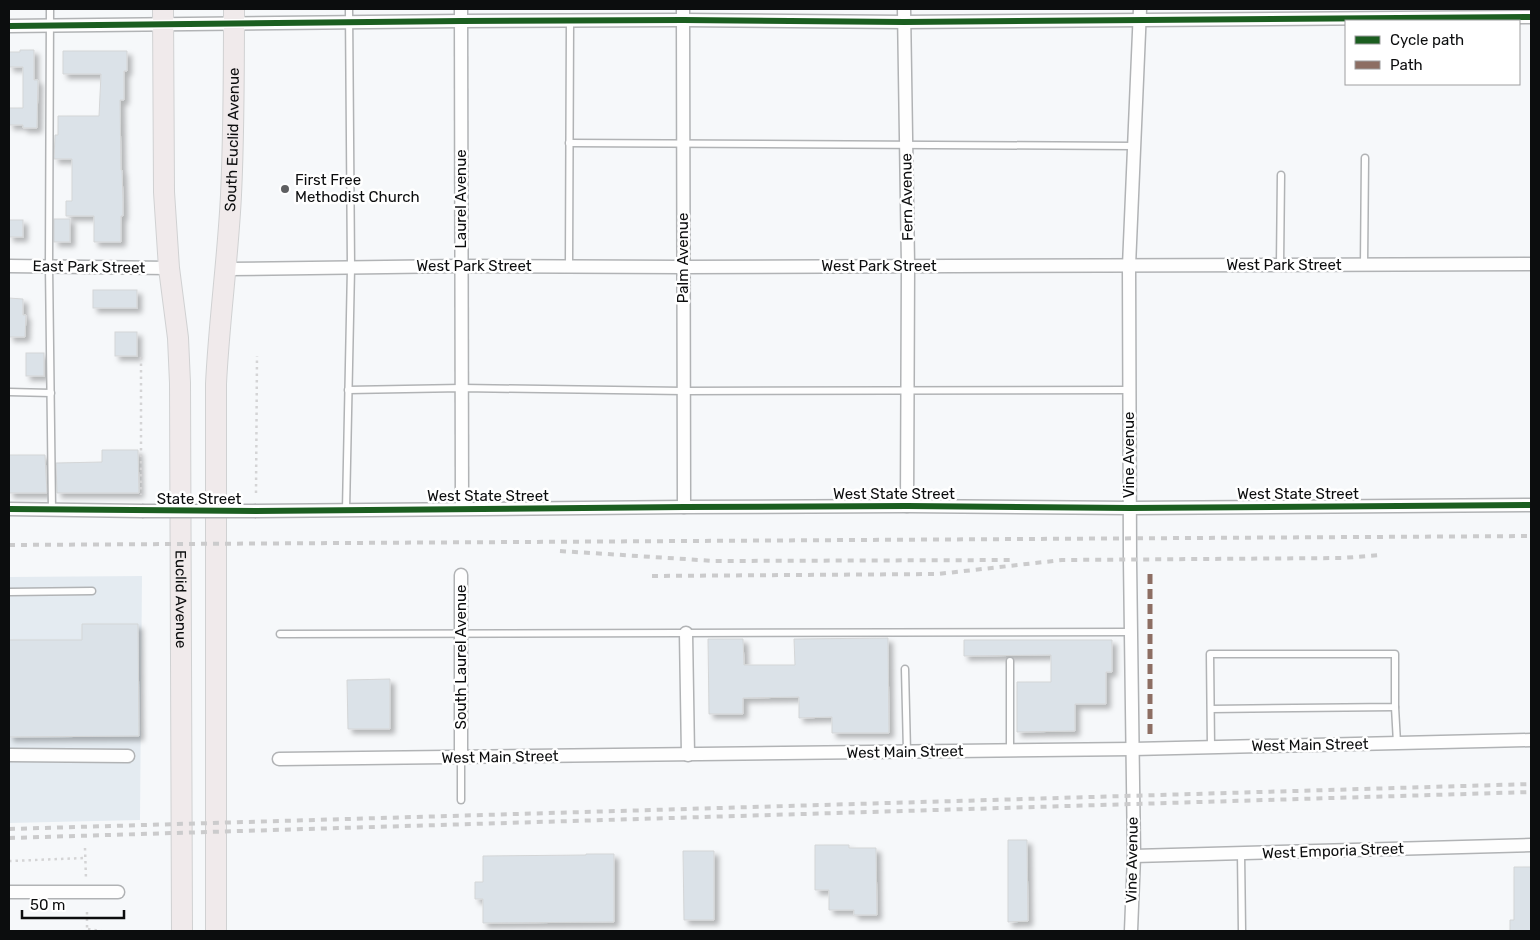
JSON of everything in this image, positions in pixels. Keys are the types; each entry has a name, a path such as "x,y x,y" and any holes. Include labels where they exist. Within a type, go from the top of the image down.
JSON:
{"main road":[{"name":"South Euclid Avenue","path":"227,268 231,194 234,16"},
{"path":"163,17 164,192 169,268"},
{"name":"Euclid Avenue","path":"169,268 178,338 180,383 182,931"},
{"path":"216,931 216,384 218,337 227,268"}],"street":[{"name":"Fern Avenue","path":"904,9 908,265 907,506"},
{"path":"9,26 50,26 163,17 196,25 234,16 349,23 461,15 570,21 683,15 904,22 1140,14 1531,17"},
{"name":"Vine Avenue","path":"1131,931 1134,856 1129,266 1140,14"},
{"name":"Laurel Avenue","path":"461,15 462,508"},
{"name":"Palm Avenue","path":"683,15 684,507"},
{"name":"West Park Street","path":"227,268 1531,264"},
{"name":"East Park Street","path":"9,266 169,268"},
{"name":"West State Street","path":"256,511 462,508 907,506 1130,508 1531,505"},
{"name":"State Street","path":"9,509 256,511"},
{"name":"South Laurel Avenue","path":"461,575 461,757"},
{"path":"686,633 688,754"},
{"name":"West Main Street","path":"279,759 1211,748 1531,740"},
{"path":"9,755 128,756"},
{"name":"West Emporia Street","path":"1134,856 1531,845"},
{"path":"9,892 118,892"}],"lane":[{"path":"50,9 52,510"},
{"path":"346,510 351,268 349,9"},
{"path":"569,266 570,21"},
{"path":"569,143 1134,146"},
{"path":"1364,265 1365,158"},
{"path":"1280,265 1281,175"},
{"path":"348,390 462,388 907,392 1129,390"},
{"path":"9,392 51,393"},
{"path":"9,592 92,591"},
{"path":"280,634 1131,632"},
{"path":"1211,748 1210,654 1394,654 1397,743"},
{"path":"1010,661 1010,751"},
{"path":"905,669 907,752"},
{"path":"1211,709 1395,707"},
{"name":"South Laurel Avenue","path":"461,757 462,800"},
{"path":"1241,853 1242,931"}],"path":[{"path":"256,493 257,356"},
{"path":"141,357 141,495"},
{"path":"85,848 86,892"},
{"path":"9,860 85,858"},
{"path":"87,912 87,930 101,931"}],"shaded area":[{"path":"142,576 140,820 9,823 9,577"}],"building":[{"path":"20,50 34,50 34,80 38,80 37,128 9,125 9,108 23,108 23,67 9,67 9,52 20,52"},
{"path":"63,51 127,51 127,71 124,71 124,100 120,100 123,201 121,242 94,242 94,216 66,216 66,201 72,201 72,159 54,159 55,135 58,135 58,116 99,116 101,74 63,74"},
{"path":"54,219 70,219 70,242 54,242"},
{"path":"9,220 23,220 23,237 9,237"},
{"path":"93,290 137,290 137,308 93,308"},
{"path":"9,298 23,299 23,315 26,315 25,337 9,337"},
{"path":"115,332 137,332 137,356 115,356"},
{"path":"26,353 44,353 44,376 26,376"},
{"path":"102,450 138,450 139,493 57,493 56,463 102,462"},
{"path":"9,455 45,455 47,493 9,493"},
{"path":"82,624 138,624 139,736 9,737 9,640 82,640"},
{"path":"888,638 889,733 832,733 832,717 799,718 799,697 743,698 743,714 709,714 708,639 743,639 744,665 795,665 794,639"},
{"path":"964,640 1112,640 1112,672 1106,672 1106,704 1075,704 1075,731 1017,732 1017,682 1051,682 1051,655 964,656"},
{"path":"390,679 390,729 348,729 347,680"},
{"path":"1008,840 1027,840 1028,921 1008,922"},
{"path":"815,845 849,845 849,848 876,848 877,915 854,915 854,910 829,910 829,890 815,890"},
{"path":"683,851 714,851 714,920 684,920"},
{"path":"614,854 614,922 483,923 483,899 475,899 475,882 483,882 483,856"},
{"path":"1514,867 1531,867 1531,931 1510,931 1510,920 1514,920"}],"railway":[{"path":"9,545 1531,536"},
{"path":"560,551 715,561 1012,560"},
{"path":"652,576 938,574 1062,560 1342,558 1381,555"},
{"path":"9,829 1531,784"},
{"path":"9,838 1531,792"}],"marked path":[{"path":"1150,569 1150,734"}],"cycle path":[{"path":"9,26 461,21 683,20 904,22 1531,17"},
{"path":"9,509 256,511 684,507 1130,508 1531,505"}],"place":[{"name":"First Free Methodist Church","path":"285,189"}]}
